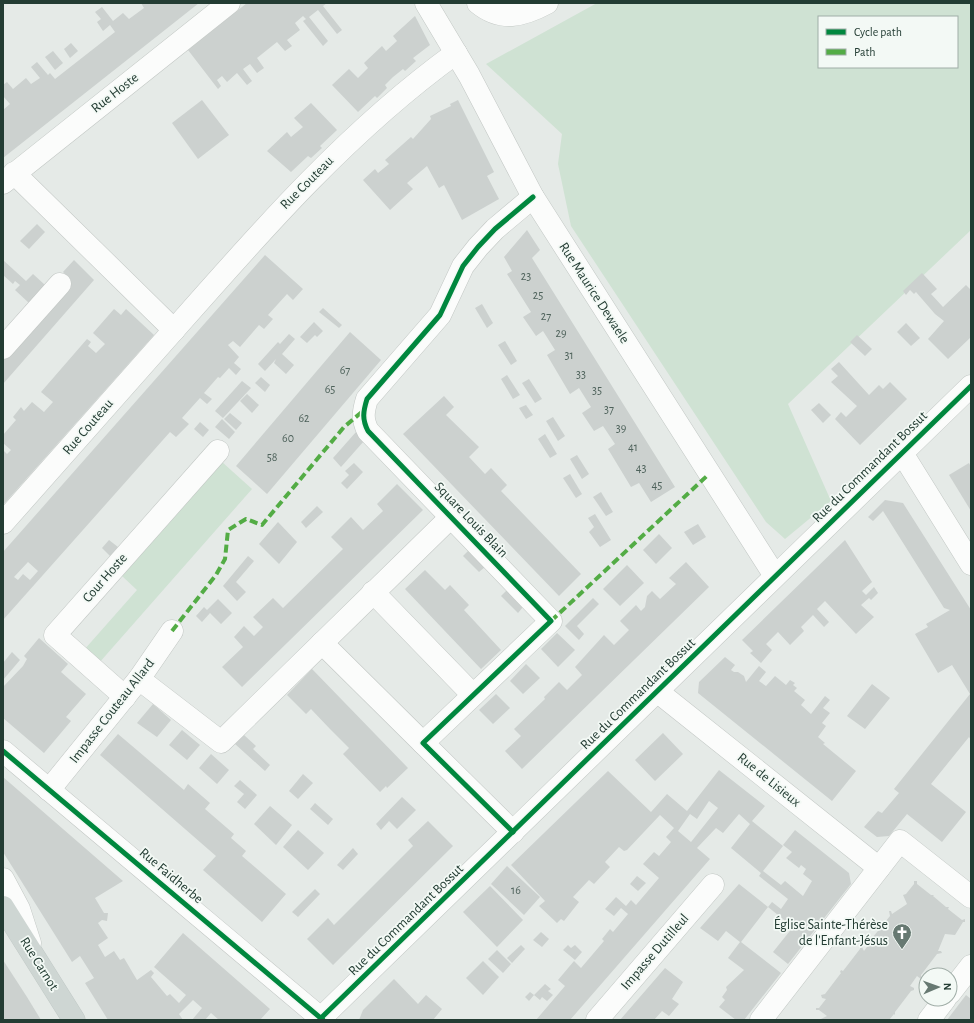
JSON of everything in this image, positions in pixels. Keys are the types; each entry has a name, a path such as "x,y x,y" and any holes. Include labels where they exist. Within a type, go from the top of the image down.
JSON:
{"main road":[{"name":"Rue Carnot","path":"3,907 74,1020"}],"street":[{"name":"Rue Hoste","path":"9,178 229,3"},
{"name":"Rue Maurice Dewaele","path":"426,3 456,53 533,197 775,576"},
{"path":"478,3 505,17 530,12 547,3"},
{"name":"Rue Couteau","path":"3,523 293,196 374,118 425,75 456,53"},
{"path":"9,178 174,330"},
{"name":"Square Louis Blain","path":"423,743 551,621 368,430 363,421 363,411 367,400 440,315 463,266 478,247 495,229 533,197"},
{"path":"3,348 60,284"},
{"name":"Rue du Commandant Bossut","path":"322,1019 971,386"},
{"name":"Cour Hoste","path":"125,697 55,635 218,451"},
{"path":"902,453 971,564"},
{"name":"Square Louis Blain","path":"139,679 221,742 451,517"},
{"path":"373,592 473,695"},
{"name":"Impasse Couteau Allard","path":"49,790 139,679 172,631"},
{"path":"322,643 513,832"},
{"name":"Rue de Lisieux","path":"658,692 880,868"},
{"name":"Rue Faidherbe","path":"3,751 322,1019"},
{"path":"761,1020 900,841 971,897"},
{"path":"3,879 19,909 35,957"},
{"name":"Impasse Dutilleul","path":"597,1020 713,885"},
{"path":"958,983 971,966"},
{"path":"929,1020 939,1007"}],"green space":[{"path":"597,3 971,3 971,230 788,404 831,501 785,539 766,522 571,226 558,164 562,134 486,64"},
{"path":"222,462 252,489 99,663 84,650 137,590 122,576"}],"building":[{"path":"141,3 199,3 3,158 3,110 10,104 3,96 3,85 7,82 13,89 26,78 31,84 40,78 31,67 37,62 48,75 50,73 55,79 115,32 110,25 103,31 97,22 101,19 95,12 102,7 113,21 123,13 129,19 144,8"},
{"path":"247,3 327,3 323,6 342,30 337,34 318,10 309,17 328,41 323,46 303,21 306,19 303,16 295,23 300,30 287,40 292,46 285,51 277,42 257,58 264,68 257,73 250,64 243,69 252,81 247,85 237,73 227,82 222,76 217,80 221,86 218,89 188,50"},
{"path":"415,16 430,45 413,58 416,61 405,71 403,69 385,85 387,88 377,98 375,96 358,112 332,85 349,69 358,78 368,68 364,63 382,46 386,51 397,41 393,36"},
{"path":"71,43 78,51 70,58 64,49"},
{"path":"53,51 63,63 55,70 45,57"},
{"path":"202,100 229,135 198,159 172,123"},
{"path":"458,100 494,172 487,176 499,199 462,220 444,185 439,188 427,166 407,183 413,189 390,210 363,180 375,169 378,173 389,164 385,160 411,137 413,139 431,119 430,116 451,106 450,104"},
{"path":"311,103 337,130 320,146 322,148 311,158 308,156 291,172 267,151 287,132 291,137 303,127 294,118"},
{"path":"37,224 45,232 29,249 20,241"},
{"path":"527,230 540,250 532,258 675,487 651,502 639,483 631,487 608,449 615,444 603,426 594,431 582,413 591,407 579,388 570,394 547,355 555,350 543,331 536,336 523,317 531,312 507,274 512,271 504,257"},
{"path":"265,255 303,289 293,300 287,294 268,315 273,319 264,329 259,325 240,347 233,341 228,345 239,357 234,363 241,369 236,375 229,368 220,378 218,377 204,393 212,399 207,404 200,398 182,418 189,424 176,437 170,432 3,620 3,552","holes":["28,562 38,571 30,580 23,574 18,580 14,577"]},
{"path":"3,260 26,281 33,274 45,285 29,303 15,290 20,285 15,281 13,284 3,275"},
{"path":"74,260 94,280 3,384 3,358 71,280 63,272"},
{"path":"922,273 937,289 931,294 943,307 966,285 971,290 971,337 948,359 928,339 944,321 935,314 916,292 914,294 910,290 906,295 903,291"},
{"path":"482,304 493,323 487,328 475,308"},
{"path":"323,308 342,325 339,328 319,312"},
{"path":"114,309 121,315 126,309 154,335 3,505 3,450 7,454 11,450 3,443 3,435 16,420 13,417 21,407 24,411 32,402 44,412 53,402 41,392 87,339 91,342 88,346 96,353 105,344 93,333"},
{"path":"314,322 323,331 317,337 315,335 307,343 300,337"},
{"path":"906,323 920,338 911,346 897,332"},
{"path":"350,332 381,360 267,494 236,466"},
{"path":"289,334 295,339 282,354 294,365 286,374 274,363 276,359 265,371 258,364 278,342 280,344"},
{"path":"857,335 872,349 865,356 850,342"},
{"path":"505,341 517,361 511,365 498,345"},
{"path":"839,362 869,395 879,385 883,389 890,382 907,399 860,445 835,419 841,412 846,417 857,406 831,382 838,376 831,369"},
{"path":"507,375 520,395 513,399 501,379"},
{"path":"261,377 270,385 265,392 255,383"},
{"path":"529,379 542,399 535,403 522,383"},
{"path":"242,381 251,388 223,418 215,411"},
{"path":"247,394 259,405 252,413 240,401"},
{"path":"444,396 454,407 446,415 479,447 469,457 485,474 491,468 507,485 501,491 581,574 559,596 403,434"},
{"path":"819,403 831,415 823,423 811,410"},
{"path":"526,405 533,415 526,419 519,408"},
{"path":"230,413 242,423 236,430 224,419"},
{"path":"553,417 565,436 558,441 546,421"},
{"path":"222,419 235,432 229,439 215,427"},
{"path":"200,422 209,430 203,437 194,429"},
{"path":"356,432 364,441 341,467 333,458"},
{"path":"545,434 557,454 550,458 538,439"},
{"path":"577,455 589,474 582,479 570,459"},
{"path":"354,463 363,472 347,489 341,483 349,475 345,471"},
{"path":"969,463 971,467 971,511 949,475"},
{"path":"570,474 582,494 576,498 563,478"},
{"path":"397,484 423,510 242,687 222,667 243,647 234,637 244,626 254,636 263,627 253,617 273,598 283,608 343,549 331,537 351,517 363,530 383,511 377,504"},
{"path":"601,492 613,512 606,516 593,497"},
{"path":"885,500 903,503 971,610 971,740 969,737 931,784 966,812 942,842 907,814 889,836 877,837 864,827 878,811 882,813 899,793 894,789 970,694 952,665 938,673 915,634 928,627 926,624 950,610 944,608 883,511 873,521 868,517"},
{"path":"317,506 323,512 306,528 301,522"},
{"path":"595,514 611,540 600,547 589,532 594,527 588,518"},
{"path":"278,522 297,542 279,564 259,544"},
{"path":"698,524 706,537 693,545 684,532"},
{"path":"659,534 672,548 656,564 643,550"},
{"path":"109,540 118,547 110,556 102,548"},
{"path":"845,540 872,582 862,591 866,595 874,587 878,593 871,600 869,598 861,605 874,617 856,634 825,601 817,609 829,622 824,627 813,615 801,627 804,631 790,645 778,632 766,644 772,650 761,663 750,653 753,651 742,640"},
{"path":"469,550 485,567 479,572 463,556"},
{"path":"248,556 254,561 236,582 246,592 237,601 223,586"},
{"path":"686,562 709,587 522,769 505,751 521,736 514,729 545,699 544,697 559,682 567,690 582,675 575,667 604,635 614,645 629,630 620,621 636,605 641,611 645,607 647,596 652,591 660,599 676,584 669,578"},
{"path":"627,565 644,583 620,606 603,589"},
{"path":"425,570 445,590 450,585 469,605 464,610 501,650 481,669 405,589"},
{"path":"507,590 523,607 518,613 501,596"},
{"path":"593,598 599,604 577,626 584,634 579,640 565,626"},
{"path":"218,599 232,613 221,624 210,613 202,622 196,616 204,607 207,610"},
{"path":"557,633 575,650 558,667 541,649"},
{"path":"39,638 68,664 61,672 86,694 66,717 71,721 44,753 3,718 3,687 23,666 27,659 24,656"},
{"path":"12,652 20,660 3,680 3,663"},
{"path":"725,657 735,665 731,670 744,676 746,682 759,666 766,672 759,681 766,686 775,676 786,685 790,680 795,683 793,685 797,688 794,691 805,700 801,705 811,714 825,696 830,700 823,708 830,713 822,723 826,726 818,737 825,743 823,744 856,771 832,801 698,693 699,682"},
{"path":"526,664 540,678 523,694 510,681"},
{"path":"312,669 408,768 387,788 386,786 380,792 343,754 349,748 311,709 306,714 287,695"},
{"path":"872,684 890,698 865,729 847,716"},
{"path":"496,694 510,708 493,724 479,710"},
{"path":"153,704 171,720 157,737 137,723"},
{"path":"182,730 200,745 187,760 169,745"},
{"path":"663,733 683,754 655,781 635,760"},
{"path":"118,734 184,790 188,784 210,803 205,809 234,834 231,838 246,851 242,856 286,894 262,922 203,870 216,856 100,755"},
{"path":"244,735 256,746 253,749 270,765 265,771 235,744"},
{"path":"211,754 229,770 217,784 199,768"},
{"path":"719,770 765,806 752,821 783,846 763,871 781,885 785,881 803,896 812,881 803,874 806,869 801,865 799,868 786,858 792,852 783,845 795,830 849,873 851,884 788,964 773,952 793,927 768,907 772,902 781,909 788,899 759,876 761,873 731,848 750,824 739,814 723,833 716,828 697,848 710,859 570,1020 536,1020 565,986 558,980 574,961 581,968 604,941 602,939 610,929 613,932 628,914 621,908 614,916 605,909 616,897 626,906 631,900 636,905 659,878 643,864 654,852 659,856 671,842 666,837 674,828 660,815 627,850 624,851 619,847 605,862 610,867 594,884 589,880 573,897 579,902 564,921 561,919 557,923 539,906 545,901 511,865 608,771 651,812 667,794 687,811","holes":["709,801 718,808 691,842 678,831 690,814 697,819"]},
{"path":"303,774 313,783 298,799 289,791"},
{"path":"3,777 123,881 95,898 104,913 108,913 107,921 102,920 98,923 108,938 98,945 105,957 114,951 120,960 124,958 137,980 151,970 154,973 151,977 167,996 170,994 179,1003 186,995 154,967 183,933 270,1009 260,1020 219,1020 211,1013 205,1020 192,1020 202,1008 193,1000 179,1014 183,1020 108,1020 85,983 94,978 80,956 72,962 3,852"},
{"path":"240,780 257,795 245,809 237,802 244,794 234,786"},
{"path":"402,797 416,810 397,829 389,821 381,830 376,824"},
{"path":"315,803 333,819 328,825 310,809"},
{"path":"270,806 292,825 276,845 254,824"},
{"path":"428,821 453,846 333,965 307,939 328,918 334,925 413,846 408,840"},
{"path":"298,830 324,853 308,870 283,847"},
{"path":"353,848 358,854 343,870 337,865"},
{"path":"507,866 540,897 524,915 491,884"},
{"path":"637,876 646,883 638,891 630,884"},
{"name":"Église Sainte-Thérèse de l'Enfant-Jésus","path":"914,881 917,881 917,884 931,895 934,895 933,896 946,907 949,907 948,909 962,920 965,919 965,922 963,922 955,935 945,934 938,951 941,951 942,953 937,954 927,967 918,967 918,977 917,976 910,986 914,988 914,990 911,991 895,1012 895,1015 894,1014 889,1020 819,1020 827,1016 819,1010 816,1010 816,1008 819,1008 826,999 822,998 821,995 825,994 841,973 841,970 843,971 860,947 862,947 864,951 872,940 869,940 869,938 873,937 890,916 889,911 891,911 892,914 907,904 903,895 906,894 914,884"},
{"path":"739,884 768,907 741,942 781,973 744,1020 736,1020 719,1007 725,1000 722,997 727,990 726,987 744,970 728,958 740,942 726,931 718,941 700,928"},
{"path":"490,886 523,920 497,947 463,912"},
{"path":"315,889 320,894 298,917 292,912"},
{"path":"541,932 549,939 542,947 533,940"},
{"path":"521,945 525,949 512,963 507,958"},
{"path":"568,945 571,948 575,945 582,952 575,960 563,950"},
{"path":"497,950 511,964 503,973 488,959"},
{"path":"3,960 27,997 41,1020 3,1020"},
{"path":"483,961 499,977 483,995 466,978"},
{"path":"665,968 683,982 672,999 679,1004 669,1016 662,1011 654,1020 620,1020"},
{"path":"394,979 418,1004 426,995 442,1009 433,1020 359,1020 363,1010"},
{"path":"545,984 551,989 548,991 553,995 547,1001 542,997 540,1000 534,995"},
{"path":"530,992 534,995 529,1001 525,997"},
{"path":"966,995 971,999 970,1020 947,1020"}],"marked path":[{"path":"172,631 216,575 225,559 228,530 246,519 262,525 344,427 363,411"},
{"path":"551,621 709,474"}],"cycle path":[{"path":"513,832 423,743 551,621 368,431 364,415 367,399 440,315 463,266 495,229 533,197"},
{"path":"321,1018 971,386"},
{"path":"3,751 323,1020"}],"place":[{"name":"Église Sainte-Thérèse de l'Enfant-Jésus","path":"902,950"}]}
